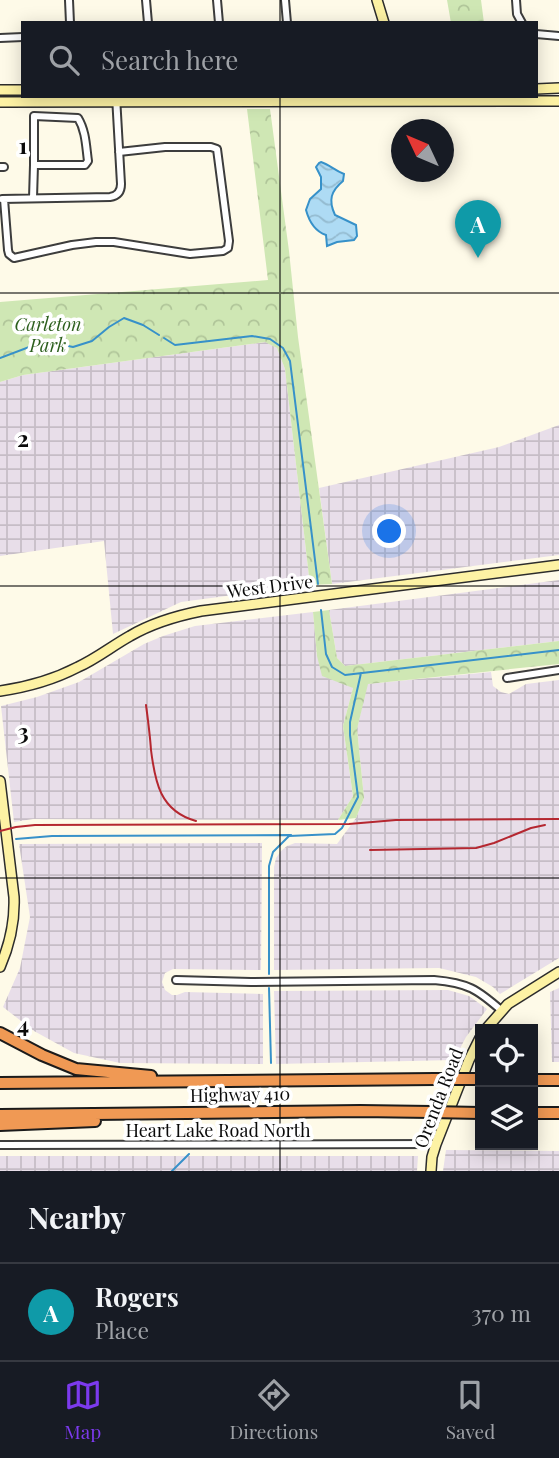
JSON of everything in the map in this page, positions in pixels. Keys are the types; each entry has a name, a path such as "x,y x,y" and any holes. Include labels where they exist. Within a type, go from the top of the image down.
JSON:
{"highway":[{"path":"0,1033 76,1069 189,1081"},
{"name":"Highway 410","path":"0,1083 475,1079"},
{"path":"538,1080 559,1080"},
{"name":"Highway 410","path":"0,1115 360,1111 475,1113"},
{"path":"538,1113 559,1113"},
{"path":"0,1125 129,1120 161,1114"}],"street":[{"path":"69,0 70,21"},
{"path":"146,0 148,21"},
{"path":"217,0 219,21"},
{"path":"285,0 287,21"},
{"path":"377,0 383,21"},
{"path":"516,0 521,21"},
{"path":"538,34 559,36"},
{"path":"0,38 21,37"},
{"path":"538,89 559,89"},
{"path":"0,90 21,90"},
{"path":"116,99 121,189 114,196 2,199 9,254 14,258 96,242 114,242 190,254 223,251 228,248 217,149 165,147 119,152"},
{"path":"0,102 116,99 559,101"},
{"path":"33,198 34,116 78,118 85,133 88,161 85,165 34,165"},
{"name":"West Drive","path":"0,691 33,685 81,666 144,629 180,615 559,565"},
{"path":"507,678 559,670"},
{"path":"0,781 13,884 14,914 9,945 0,967"},
{"path":"490,1024 514,1000 559,972"},
{"path":"176,980 454,981 475,989 502,1011"},
{"name":"Orenda Road","path":"431,1171 436,1144 475,1048"},
{"name":"Heart Lake Road North","path":"0,1145 436,1144"}],"shaded area":[{"path":"266,342 277,348 285,369 310,585 181,602 113,634 104,541 0,556 0,382 23,375"},
{"path":"559,425 559,555 332,584 319,488 499,447"},
{"path":"559,580 559,641 345,666 337,658 329,610"},
{"path":"313,612 317,656 353,688 343,726 353,796 338,820 33,819 14,822 1,706 79,682 144,644 195,626"},
{"path":"491,672 493,686 509,694 526,684 559,680 559,958 500,994 476,977 439,968 274,970 276,858 287,846 295,843 337,844 356,818 364,798 357,729 367,684"},
{"path":"262,843 261,970 173,969 165,973 162,982 165,990 172,995 185,992 263,994 263,1064 120,1063 74,1053 34,1031 3,1007 20,968 30,917 19,844"},
{"path":"559,988 559,1062 552,1062 550,992"},
{"path":"448,990 469,996 487,1009 466,1037 454,1060 276,1064 274,991"},
{"path":"446,1150 559,1151 559,1171 443,1171"},
{"path":"0,1156 418,1156 417,1171 0,1171"}],"green space":[{"path":"447,0 481,0 484,21 451,21"},
{"name":"Carleton Park","path":"247,109 270,109 332,584 310,585 285,369 277,348 265,342 23,375 0,382 0,302 268,280"},
{"path":"329,610 337,658 345,666 559,641 559,664 368,684 357,729 364,798 356,818 338,820 353,796 343,726 353,688 322,676 317,656 313,612"}],"water":[{"path":"321,162 344,174 343,181 333,192 331,200 335,215 356,225 357,236 354,240 327,246 326,235 315,228 309,218 306,210 310,199 321,189 321,177 316,167"}],"waterway":[{"path":"0,358 45,341 73,347 92,341 124,318 159,335"},
{"path":"164,338 175,345 252,336 270,339 283,348 290,361 318,584"},
{"path":"321,610 326,654 332,667 345,675 559,650"},
{"path":"269,974 269,866 273,852 289,836 335,834 342,828 358,797 350,722 361,673"},
{"path":"16,839 52,836 291,835"},
{"path":"269,988 271,1063"},
{"path":"172,1171 189,1154"}],"railway":[{"path":"146,705 153,762 162,794 174,810 196,821"},
{"path":"0,831 35,825 349,824 396,820 559,819"},
{"path":"370,850 476,848 545,825"}],"place":[{"name":"Rogers","path":"478,258"}]}
